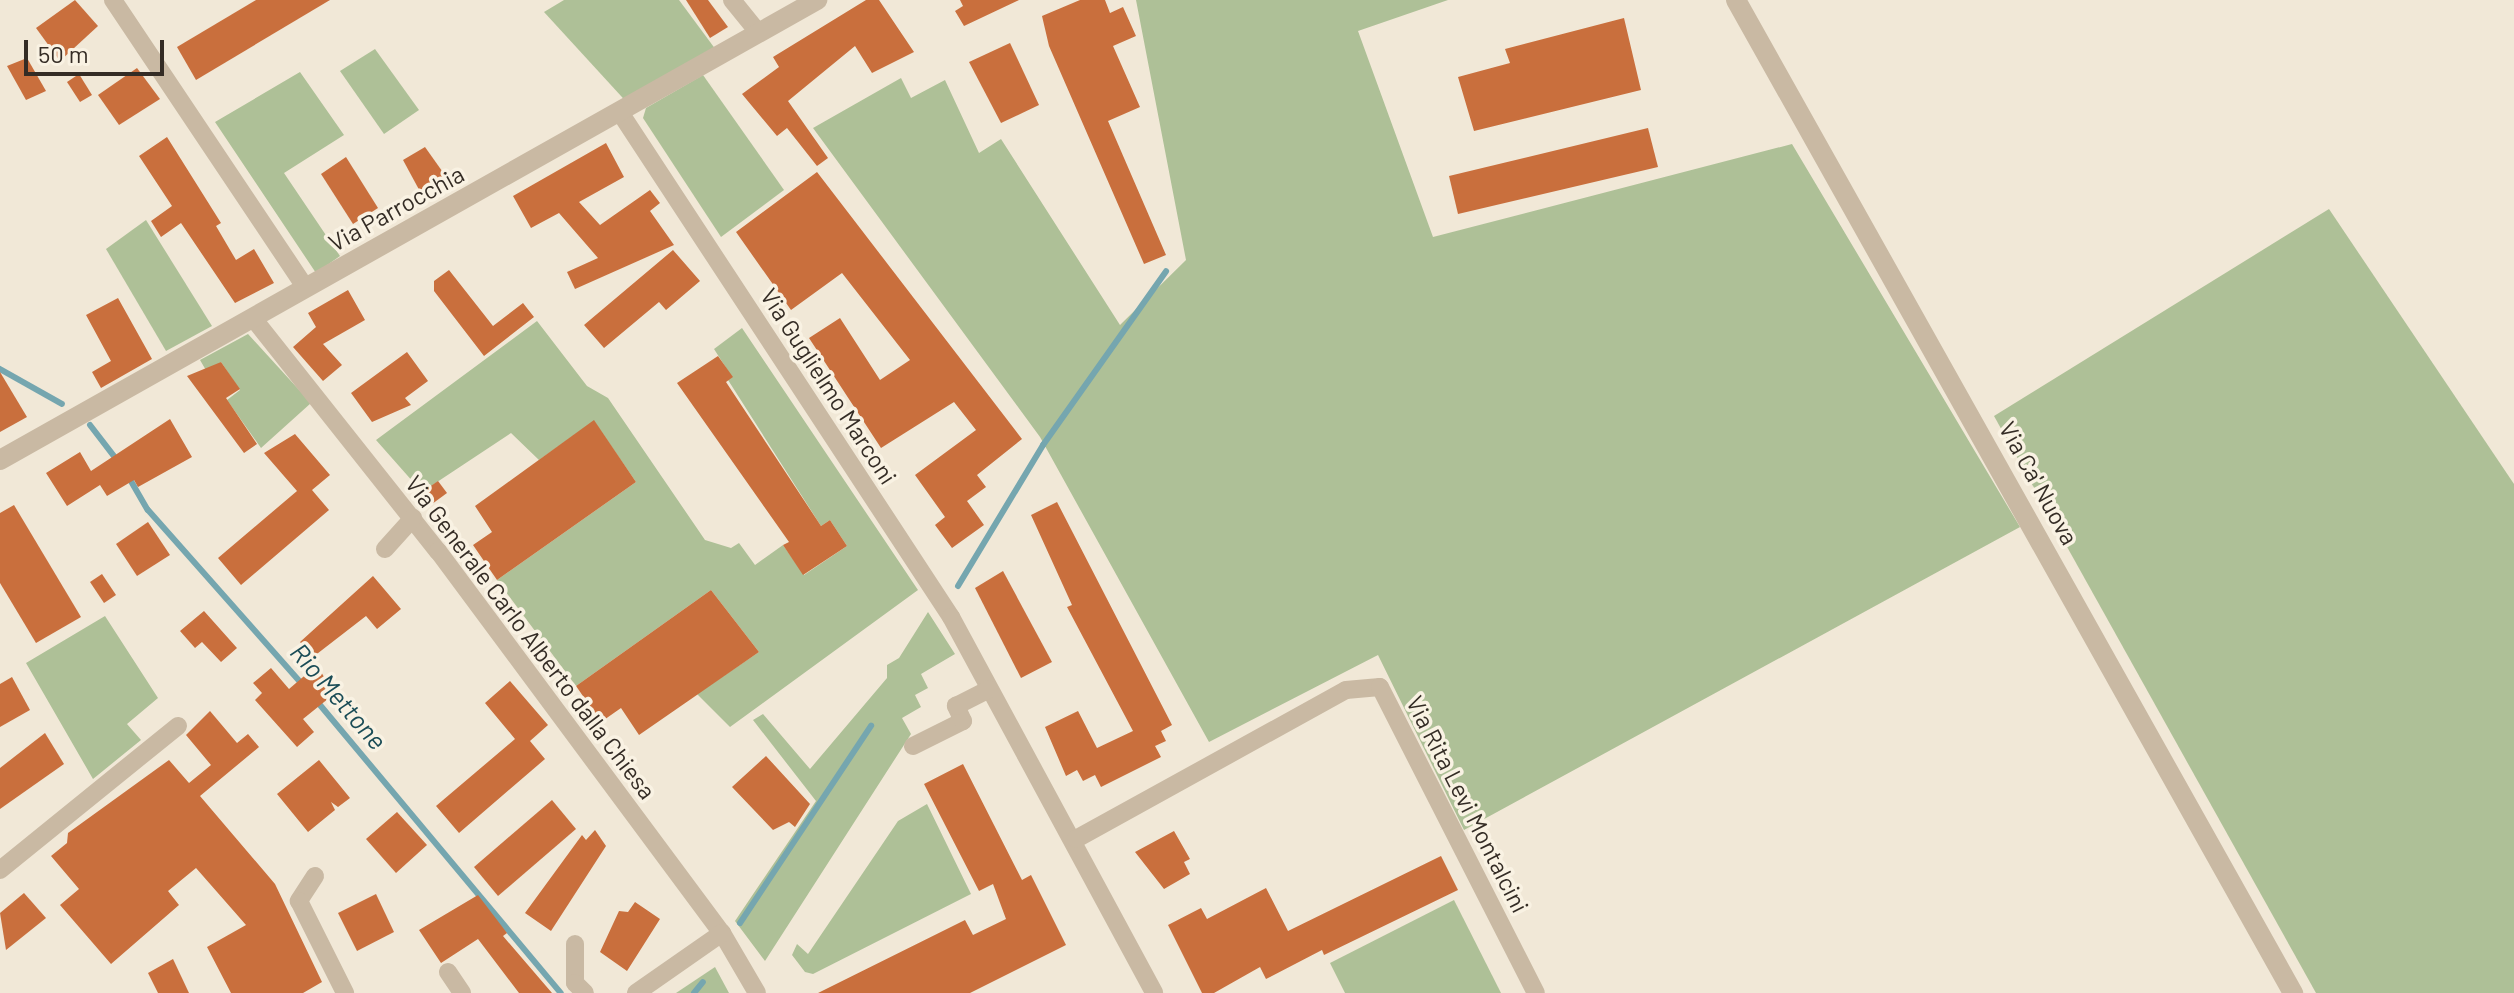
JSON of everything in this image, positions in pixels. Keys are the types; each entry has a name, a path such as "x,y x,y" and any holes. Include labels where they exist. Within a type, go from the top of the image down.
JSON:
{"street":[{"path":"113,0 305,287"},
{"path":"732,0 757,31"},
{"name":"Via Parrocchia","path":"0,460 305,287 621,114 757,31 817,0"},
{"name":"Via Ca' Nuova","path":"1736,0 2293,993"},
{"name":"Via Guglielmo Marconi","path":"621,114 951,617 1076,839 1154,993"},
{"name":"Via Generale Carlo Alberto dalla Chiesa","path":"253,318 413,518 722,933 757,993"},
{"path":"385,549 413,518"},
{"name":"Via Rita Levi Montalcini","path":"1076,839 1346,690 1380,687 1536,993"},
{"path":"913,746 963,721 956,706 989,689"},
{"path":"0,870 178,726"},
{"path":"315,876 299,901 345,993"},
{"path":"636,993 722,933"},
{"path":"575,944 575,983 585,993"},
{"path":"448,972 462,993"}],"green space":[{"path":"564,0 679,0 719,54 632,108 544,12"},
{"path":"1136,0 1448,0 1358,31 1433,237 1792,144 2020,527 1464,830 1378,655 1209,742 1040,437 813,128 901,78 911,98 945,80 979,153 1001,139 1120,325 1186,260"},
{"path":"375,49 419,110 384,134 340,71"},
{"path":"300,72 344,135 284,173 340,256 316,273 215,122"},
{"path":"703,75 784,190 721,237 643,118 646,108"},
{"path":"2329,209 2514,484 2514,993 2316,993 1994,416"},
{"path":"146,220 212,326 166,351 106,249"},
{"path":"537,321 587,386 608,398 705,540 731,548 739,543 755,565 783,545 804,575 847,546 830,520 821,526 728,380 732,377 714,349 742,328 918,590 730,727 697,694 759,652 711,590 576,686 497,580 636,482 594,421 539,460 511,433 422,492 376,440"},
{"path":"248,334 311,403 261,448 227,400 240,390 221,362 207,372 200,360"},
{"path":"928,612 955,654 921,674 928,688 915,695 921,707 902,718 911,734 765,961 735,921 816,801 753,720 763,714 810,769 887,678 887,665 899,658"},
{"path":"105,616 158,698 127,724 141,740 93,779 26,663"},
{"path":"927,804 971,894 813,974 805,972 792,955 797,944 808,954 898,821"},
{"path":"1454,900 1501,993 1345,993 1330,963"},
{"path":"715,967 729,993 676,993"}],"building":[{"path":"75,0 98,26 60,61 36,28"},
{"path":"256,0 330,0 196,80 177,47"},
{"path":"686,0 708,0 728,27 710,38"},
{"path":"866,0 879,0 914,52 872,73 855,46 788,101 828,158 817,166 787,128 777,136 742,94 779,67 773,57"},
{"path":"960,0 1019,0 964,26 955,11 963,6"},
{"path":"1080,0 1105,0 1110,13 1123,7 1136,36 1113,46 1140,107 1108,121 1166,255 1144,264 1049,46 1042,16"},
{"path":"1624,18 1641,90 1474,131 1458,77 1510,63 1505,49"},
{"path":"1010,43 1039,105 1001,123 969,62"},
{"path":"27,58 46,91 26,100 7,66"},
{"path":"137,68 160,99 119,125 98,95"},
{"path":"79,74 92,95 80,102 67,82"},
{"path":"1648,128 1658,167 1458,214 1449,176"},
{"path":"167,137 221,223 216,226 236,260 254,249 274,283 235,303 181,223 161,237 151,221 172,206 139,156"},
{"path":"606,143 624,177 579,202 600,225 650,190 660,203 650,211 674,245 575,289 567,272 598,258 559,213 531,228 513,196"},
{"path":"425,147 447,178 423,197 403,160"},
{"path":"346,157 378,208 353,224 321,174"},
{"path":"817,172 1022,439 977,475 986,487 967,501 984,525 952,548 935,525 945,517 915,475 976,430 954,402 881,448 809,338 840,318 880,380 910,360 842,273 791,310 736,232"},
{"path":"673,250 700,281 666,310 659,302 604,348 584,325"},
{"path":"449,270 493,326 523,303 534,317 484,356 434,291 434,281"},
{"path":"348,290 365,320 323,344 342,365 323,381 293,347 316,327 308,313"},
{"path":"118,298 152,359 101,388 92,372 111,361 86,315"},
{"path":"407,352 428,381 405,398 411,405 372,422 351,393"},
{"path":"718,356 733,377 726,382 821,526 830,520 847,546 803,575 783,545 789,542 677,383"},
{"path":"221,362 240,389 226,398 257,444 244,453 187,376"},
{"path":"0,372 27,417 0,432"},
{"path":"170,419 192,457 138,487 134,480 107,496 100,485 67,506 46,473 80,452 91,471"},
{"path":"594,420 636,482 497,580 473,545 492,532 475,506"},
{"path":"295,434 330,475 312,490 329,510 241,585 218,558 297,491 264,453"},
{"path":"438,481 447,493 432,504 422,492"},
{"path":"1057,502 1172,725 1161,731 1166,741 1155,746 1161,757 1101,787 1095,775 1083,781 1077,770 1066,776 1045,727 1078,711 1097,748 1133,731 1067,607 1072,605 1031,515"},
{"path":"14,505 81,617 36,643 0,583 0,513"},
{"path":"148,522 170,555 137,576 116,544"},
{"path":"1003,571 1052,662 1021,678 975,588"},
{"path":"102,574 116,595 104,603 90,582"},
{"path":"373,576 401,609 377,629 366,616 313,657 300,642"},
{"path":"711,590 759,652 639,735 621,708 601,722 576,686"},
{"path":"204,611 237,648 221,662 202,642 195,648 180,631"},
{"path":"317,665 334,694 303,719 314,732 297,747 255,700 262,693 253,683 271,668 289,689"},
{"path":"12,677 30,710 0,727 0,684"},
{"path":"510,681 548,725 530,741 545,759 459,833 436,806 515,739 485,703"},
{"path":"210,711 237,743 248,734 259,747 200,796 275,884 322,982 303,993 231,993 207,947 246,925 196,868 168,891 179,905 111,964 60,905 79,889 51,856 67,843 68,833 169,760 189,783 211,765 186,735"},
{"path":"45,733 64,764 0,809 0,768"},
{"path":"766,756 810,804 795,827 789,822 773,830 732,787"},
{"path":"319,760 350,798 338,807 331,802 335,810 308,832 277,794"},
{"path":"963,764 1022,880 1031,875 1066,945 970,993 818,993 965,920 973,935 1006,919 993,884 979,891 924,784"},
{"path":"552,800 576,829 498,896 474,867"},
{"path":"397,812 427,845 396,873 366,839"},
{"path":"595,830 606,846 551,931 525,913 582,835 586,840"},
{"path":"1174,831 1190,859 1184,862 1190,874 1164,889 1135,852"},
{"path":"1441,856 1458,890 1324,955 1322,950 1266,979 1260,967 1214,993 1202,993 1168,925 1201,908 1207,919 1266,888 1288,931"},
{"path":"24,893 46,918 6,950 0,913"},
{"path":"376,894 394,932 357,951 338,913"},
{"path":"478,895 507,933 503,936 552,993 519,993 478,939 441,963 419,930"},
{"path":"635,902 660,919 627,971 600,952 619,911 628,912"},
{"path":"173,959 189,993 158,993 148,973"}],"waterway":[{"path":"958,586 1043,445 1166,271"},
{"name":"Rio Mettone","path":"0,369 62,404"},
{"name":"Rio Mettone","path":"90,425 117,460"},
{"name":"Rio Mettone","path":"128,476 148,510 302,684"},
{"name":"Rio Mettone","path":"315,699 561,993"},
{"path":"740,923 871,726"},
{"path":"694,993 703,982"}]}
